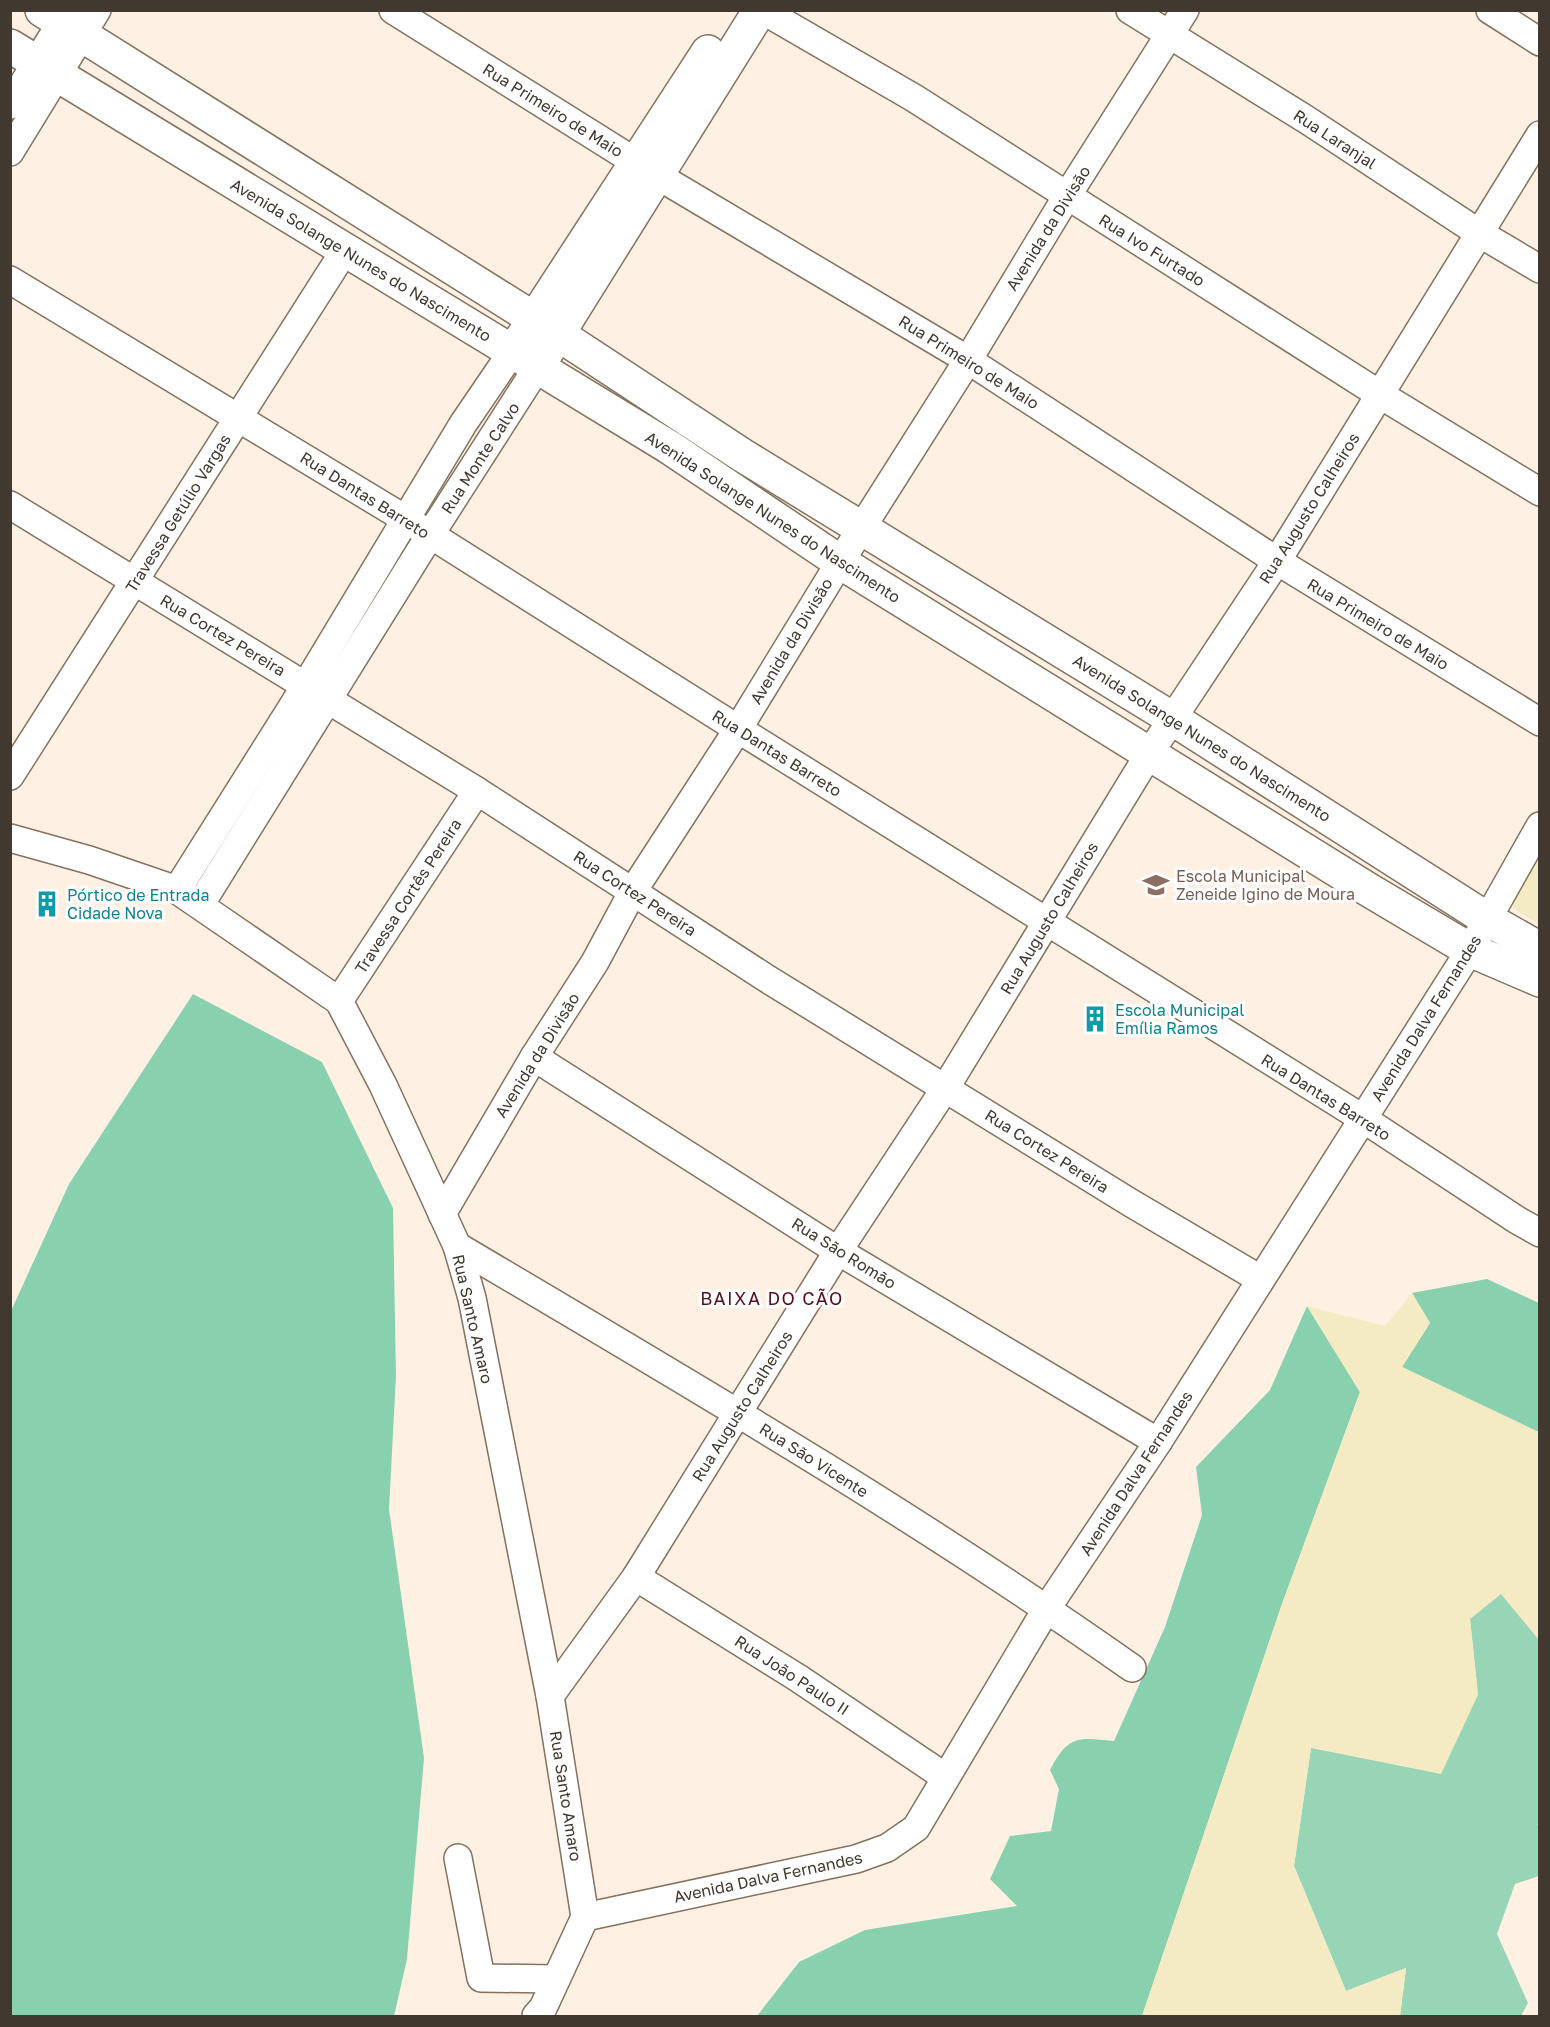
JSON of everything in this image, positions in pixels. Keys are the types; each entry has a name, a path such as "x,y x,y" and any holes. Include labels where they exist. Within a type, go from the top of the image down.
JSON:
{"main road":[{"name":"Rua Monte Calvo","path":"647,169 736,10"},
{"name":"Rua Monte Calvo","path":"525,360 647,169 761,10"},
{"name":"Avenida Solange Nunes do Nascimento","path":"70,18 742,454 1173,718 1487,919 1539,949"},
{"name":"Avenida Solange Nunes do Nascimento","path":"34,62 669,447 840,562 1470,950 1539,980"}],"street":[{"name":"Rua Primeiro de Maio","path":"393,10 647,169 968,360 1277,561 1539,722"},
{"name":"Rua Ivo Furtado","path":"761,10 914,98 1379,394 1539,492"},
{"name":"Rua Laranjal","path":"1130,10 1539,269"},
{"name":"Avenida da Divisão","path":"442,1214 534,1057 595,962 633,891 738,729 968,360 1067,196 1185,10"},
{"path":"1490,10 1539,42"},
{"path":"10,105 34,62 70,18"},
{"path":"10,152 34,62"},
{"name":"Rua Augusto Calheiros","path":"550,1696 636,1577 838,1251 946,1087 1149,754 1277,561 1539,135"},
{"name":"Travessa Getúlio Vargas","path":"10,776 21,737 135,582 345,250"},
{"name":"Rua Dantas Barreto","path":"10,280 407,520 1362,1118 1539,1233"},
{"name":"Rua Monte Calvo","path":"200,905 317,692 407,520 463,424 525,360"},
{"name":"Rua Monte Calvo","path":"177,890 430,535 525,360"},
{"name":"Rua Cortez Pereira","path":"10,506 477,791 766,978 1131,1203 1260,1279"},
{"name":"Travessa Cortês Pereira","path":"339,1001 477,791"},
{"name":"Avenida Dalva Fernandes","path":"585,1917 874,1854 894,1844 916,1828 1047,1608 1158,1442 1470,950 1539,826"},
{"name":"Rua Santo Amaro","path":"10,838 89,860 177,890 339,1001 383,1085 457,1246 472,1298 550,1696 585,1917"},
{"name":"Rua São Romão","path":"534,1057 838,1251 1158,1442"},
{"name":"Rua São Vicente","path":"457,1246 738,1413 1047,1608 1132,1668"},
{"name":"Rua João Paulo II","path":"636,1577 798,1678 945,1777"},
{"path":"458,1858 481,1978 556,1979"},
{"path":"536,2016 543,2008 585,1917"}],"green space":[{"path":"193,994 322,1062 393,1208 396,1376 389,1509 424,1758 407,1959 394,2016 11,2016 11,1311 69,1184"},
{"path":"1487,1279 1539,1303 1539,1433 1402,1367 1430,1323 1412,1293"},
{"path":"1307,1306 1360,1392 1282,1604 1142,2016 757,2016 799,1962 865,1930 1017,1906 990,1879 1010,1836 1051,1831 1059,1789 1050,1770 1069,1744 1083,1739 1114,1741 1165,1627 1202,1515 1196,1467 1270,1390"},
{"path":"1501,1593 1540,1641 1540,1821 1537,1825 1540,1825 1539,1876 1515,1884 1497,1934 1528,2003 1521,2016 1400,2016 1406,1968 1346,1991 1294,1866 1311,1748 1478,1695 1470,1619"}],"sand":[{"path":"1539,834 1539,924 1517,911 1503,895"},
{"path":"1412,1293 1430,1323 1402,1367 1539,1432 1540,1641 1501,1594 1470,1619 1478,1695 1441,1774 1311,1748 1294,1866 1346,1991 1406,1968 1400,2016 1142,2016 1282,1604 1360,1392 1307,1306 1385,1326"}],"place":[{"name":"Escola Municipal Zeneide Igino de Moura","path":"1156,885"},
{"name":"Pórtico de Entrada Cidade Nova","path":"47,904"},
{"name":"Escola Municipal Emília Ramos","path":"1095,1019"}],"district":[{"name":"BAIXA DO CÃO","path":"772,1299"}]}
